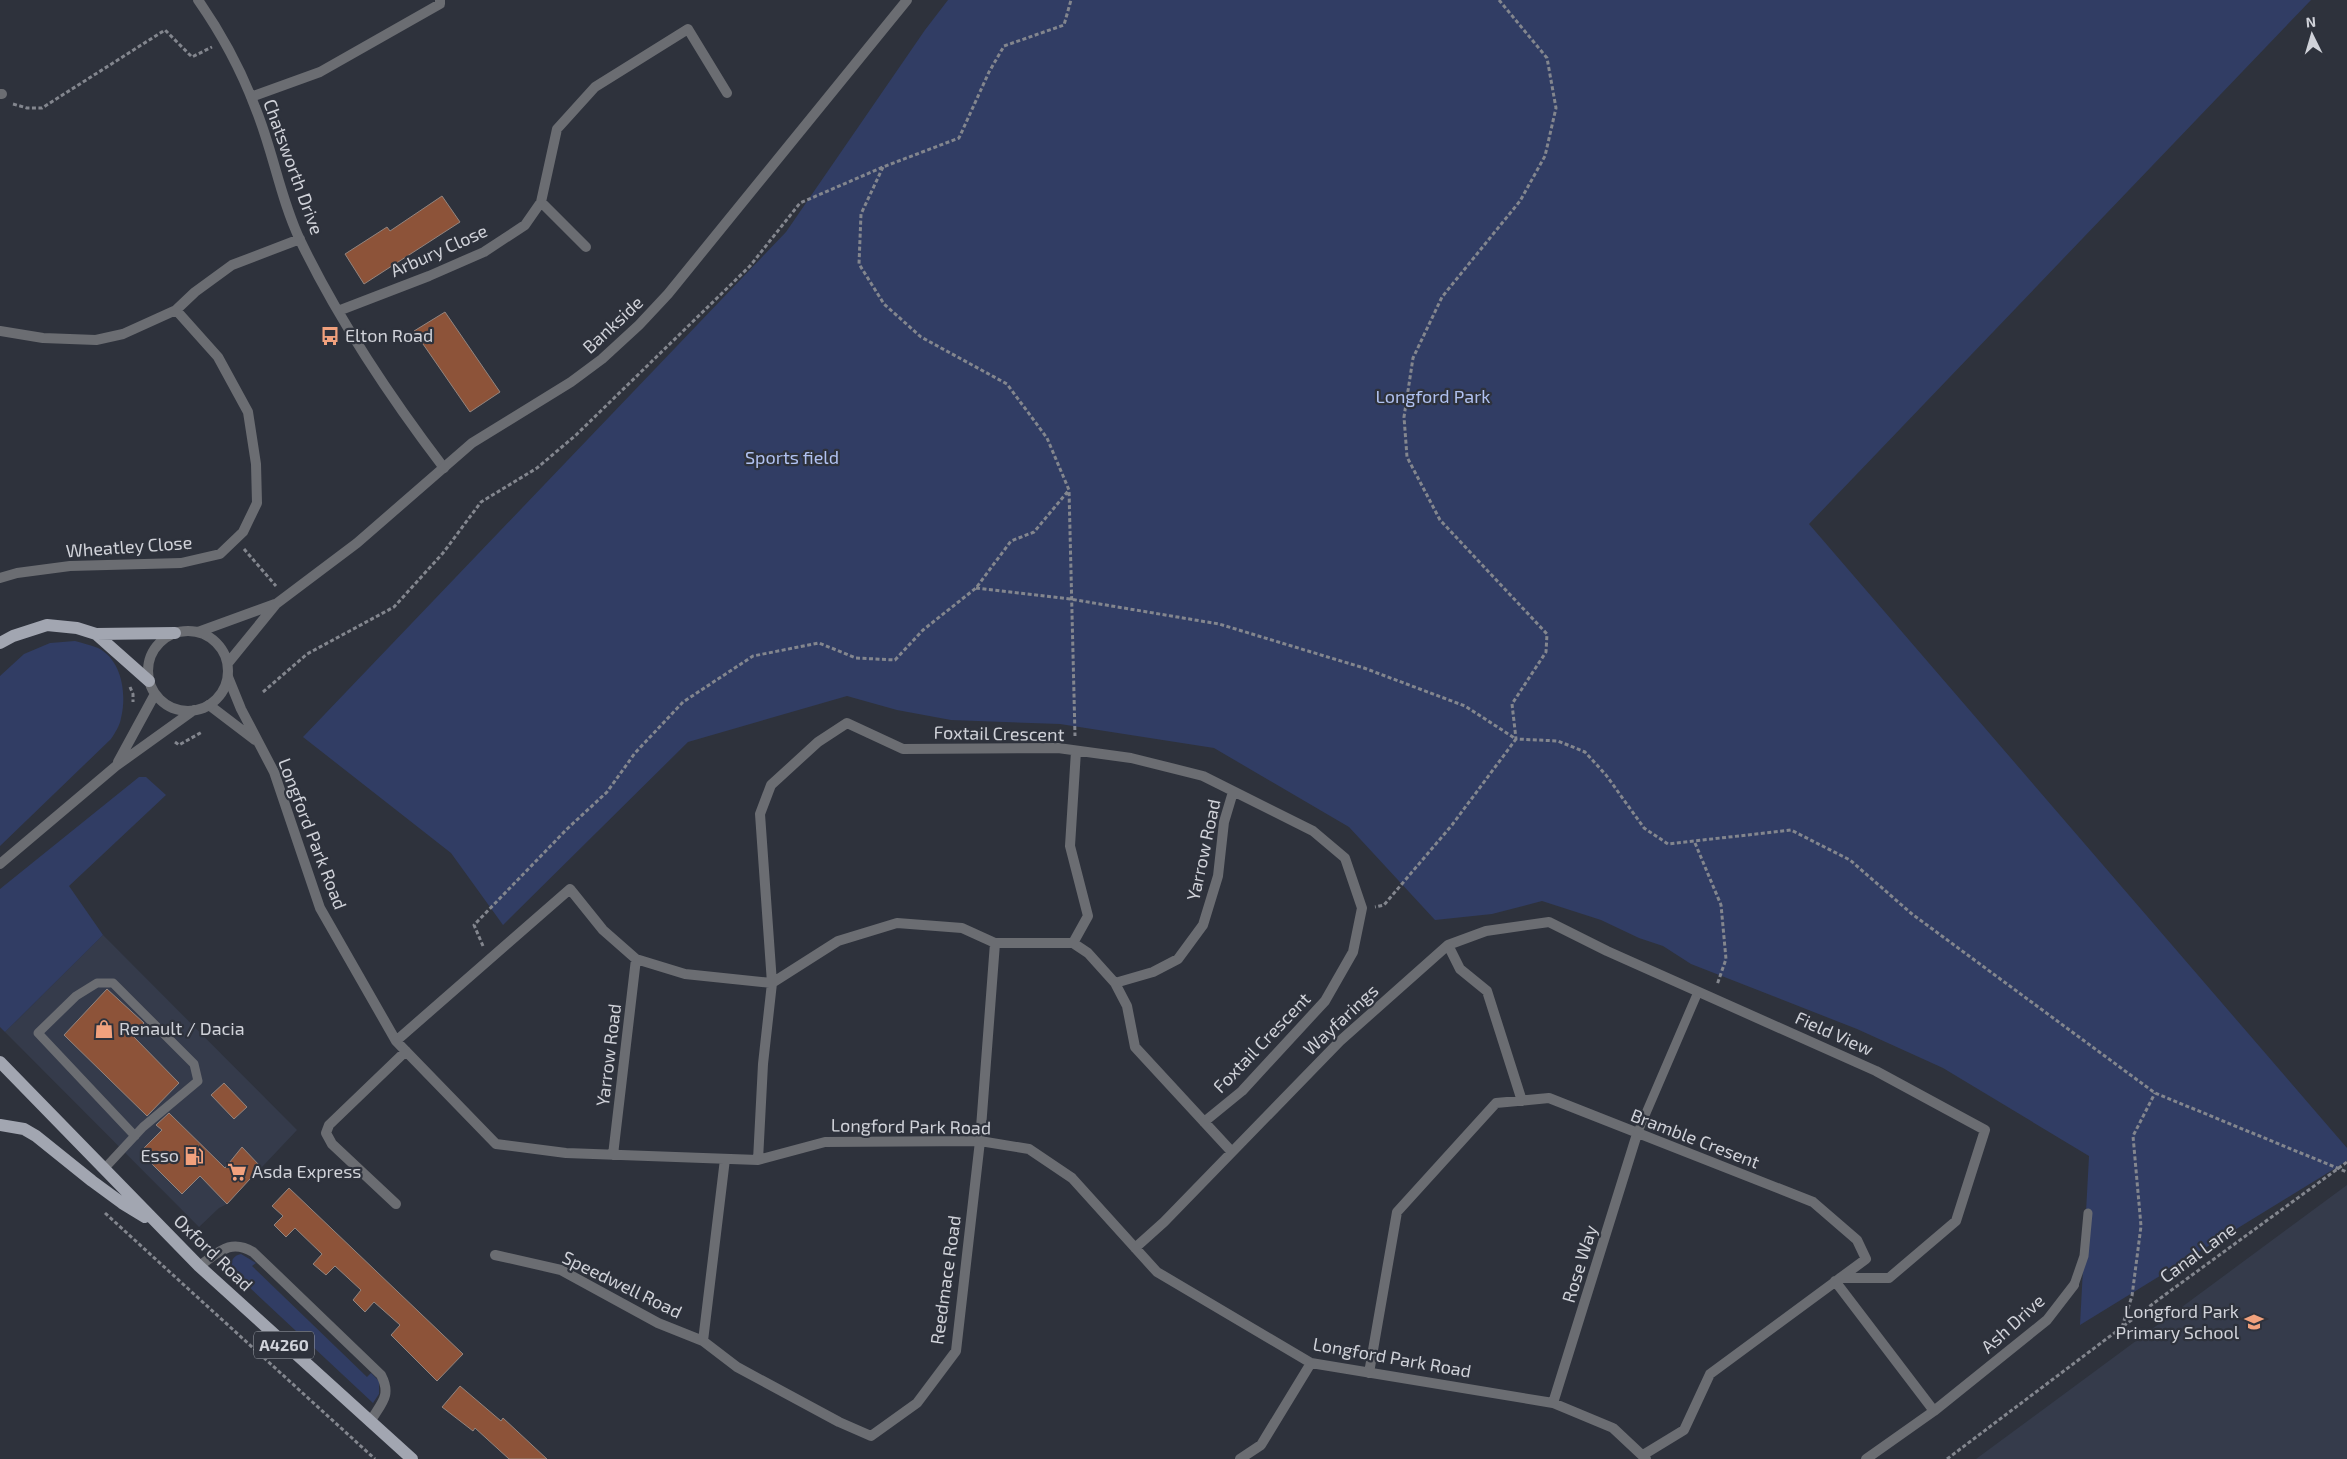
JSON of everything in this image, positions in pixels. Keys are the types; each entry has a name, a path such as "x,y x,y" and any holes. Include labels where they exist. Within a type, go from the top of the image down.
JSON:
{"main road":[{"path":"0,644 12,636 47,625 77,628 96,634 175,633"},
{"path":"96,634 149,681"},
{"name":"Oxford Road","path":"0,1062 199,1266 412,1459"},
{"path":"0,1125 24,1129 36,1136 122,1203 160,1226"}],"street":[{"name":"Chatsworth Drive","path":"198,0 223,40 251,97 281,190 300,239 338,311 407,420 444,468"},
{"path":"251,97 320,72 440,4 440,0"},
{"name":"Bankside","path":"198,632 276,604 357,543 472,443 571,382 602,358 639,325 668,294 906,0"},
{"name":"Arbury Close","path":"338,311 429,276 484,252 525,225 541,202 557,129 595,87 688,29 727,93"},
{"path":"541,202 586,247"},
{"path":"0,331 43,338 96,340 123,334 176,310 195,292 232,265 300,239"},
{"name":"Wheatley Close","path":"0,578 17,573 70,566 181,563 220,554 243,532 257,503 256,464 248,412 218,357 176,310"},
{"name":"Bankside","path":"228,663 276,604"},
{"path":"0,864 116,766 194,710 209,705 218,698 228,677 228,663 217,644 198,632 175,633 164,638 150,658 149,681 155,694 172,708 194,710"},
{"name":"Longford Park Road","path":"228,677 274,772 320,908 396,1041 496,1144 566,1153 758,1160 825,1142 980,1141 1029,1149 1072,1178 1157,1272 1311,1363 1553,1403 1613,1428 1644,1457"},
{"path":"116,766 155,694"},
{"name":"Longford Park Road","path":"209,705 258,742"},
{"name":"Foxtail Crescent","path":"772,984 760,814 771,785 818,742 847,723 903,749 1058,748 1131,758 1203,776 1313,831 1345,858 1362,908 1353,952 1325,1001 1242,1091 1204,1122"},
{"path":"1073,943 1088,916 1070,846 1076,751"},
{"name":"Yarrow Road","path":"1115,983 1153,972 1178,959 1203,925 1218,876 1224,822 1233,792"},
{"path":"396,1041 570,889 603,930 636,959 685,974 772,984 838,941 896,923 962,928 996,942 1073,943 1088,953 1115,983 1127,1006 1135,1047 1231,1151"},
{"name":"Field View","path":"1448,945 1486,930 1548,922 1698,992 1876,1071 1985,1130 1956,1221 1890,1278 1838,1280"},
{"path":"980,1141 996,942"},
{"path":"1448,945 1460,969 1487,991 1522,1101"},
{"name":"Wayfarings","path":"1135,1248 1164,1222 1340,1040 1448,945"},
{"name":"Yarrow Road","path":"613,1155 636,959"},
{"path":"758,1160 763,1064 772,984"},
{"path":"396,1204 332,1144 326,1133 328,1125 406,1051"},
{"name":"Bramble Cresent","path":"1369,1372 1397,1212 1496,1103 1549,1098 1813,1202 1857,1240 1866,1259 1710,1374 1684,1430 1644,1457"},
{"name":"Rose Way","path":"1553,1403 1637,1134"},
{"name":"Reedmace Road","path":"704,1341 737,1367 839,1422 871,1436 917,1403 956,1351 980,1141"},
{"path":"704,1341 725,1159"},
{"path":"199,1266 226,1247 243,1246 253,1252 381,1375 387,1394 370,1422"},
{"name":"Speedwell Road","path":"495,1255 561,1270 658,1322 704,1341"},
{"path":"1838,1280 1934,1411"},
{"name":"Ash Drive","path":"1866,1459 1934,1411 2047,1320 2074,1285"},
{"path":"1240,1459 1252,1456 1261,1446 1311,1363"}],"lane":[{"path":"104,1169 134,1136 198,1081 194,1064 113,983 97,983 76,996 38,1033 134,1136"},
{"path":"1637,1134 1698,992"},
{"name":"Ash Drive","path":"2074,1285 2084,1256 2088,1213"}],"path":[{"path":"263,692 307,654 394,607 443,553 481,502 537,468 576,435 750,266 800,203 883,167 959,138 989,72 1004,46 1064,25 1071,0"},
{"path":"1362,908 1384,906 1452,825 1516,739 1512,704 1546,652 1547,634 1440,520 1407,457 1404,417 1413,358 1442,297 1520,201 1545,156 1556,108 1547,58 1499,0"},
{"path":"1,94 7,91 12,104 27,108 42,108 165,30 192,57 223,40"},
{"path":"883,167 861,214 858,264 884,304 921,337 1006,384 1047,438 1069,490 1070,599 1076,751"},
{"path":"483,948 474,925 567,829 607,792 635,753 683,702 753,656 818,643 856,658 895,660 923,630 976,588 1011,541 1034,532 1069,490"},
{"path":"236,539 286,597"},
{"path":"976,588 1070,599 1219,624 1364,668 1465,706 1516,739 1558,741 1585,752 1606,775 1644,828 1668,844 1791,830 1850,860 1912,914 2155,1093 2347,1172"},
{"path":"1695,842 1721,904 1726,960 1712,997"},
{"path":"2122,1327 2132,1296 2141,1226 2133,1136 2155,1093"},
{"name":"Canal Lane","path":"1947,1459 2122,1327 2347,1162"},
{"path":"104,1212 374,1459"}],"shaded area":[{"path":"103,935 297,1130 227,1204 219,1208 199,1227 5,1032"},
{"name":"Longford Park Primary School","path":"2347,1185 2347,1459 1976,1459"}],"green space":[{"name":"Longford Park","path":"948,0 2311,0 1809,524 2347,1148 2347,1161 2080,1325 2089,1156 1943,1068 1857,1029 1691,964 1663,946 1639,938 1601,920 1542,901 1492,914 1435,920 1349,827 1214,748 1060,724 951,720 897,710 847,696 688,742 503,925 451,853 303,737 786,232 925,30"},
{"path":"75,641 98,648 113,661 121,678 123,688 123,709 120,723 111,739 0,846 0,676 24,654 50,643"},
{"path":"139,777 146,777 166,795 69,886 103,935 5,1032 0,1027 0,889"},
{"path":"241,1254 256,1263 252,1266 367,1377 371,1373 379,1381 379,1394 373,1403 233,1272 232,1261"}],"building":[{"path":"442,196 460,222 364,284 345,254 387,227 390,231"},
{"path":"445,312 500,392 470,412 414,331"},
{"path":"107,989 144,1023 133,1036 179,1083 147,1116 64,1035"},
{"path":"224,1083 247,1107 234,1119 211,1095"},
{"path":"169,1113 225,1168 242,1147 261,1167 227,1204 200,1176 182,1194 140,1152 162,1130 156,1125"},
{"path":"289,1188 463,1354 437,1381 391,1335 400,1325 374,1302 365,1312 353,1300 361,1290 335,1266 326,1275 313,1264 322,1254 295,1228 286,1237 274,1225 283,1216 272,1206"},
{"path":"460,1386 501,1421 503,1418 547,1459 509,1459 475,1428 473,1431 442,1407"}],"place":[{"name":"Elton Road","path":"330,336"},
{"name":"Renault / Dacia","path":"104,1029"},
{"name":"Esso","path":"194,1156"},
{"name":"Asda Express","path":"237,1172"},
{"name":"Longford Park Primary School","path":"2254,1322"}],"park label":[{"name":"Sports field","path":"792,458"}]}
